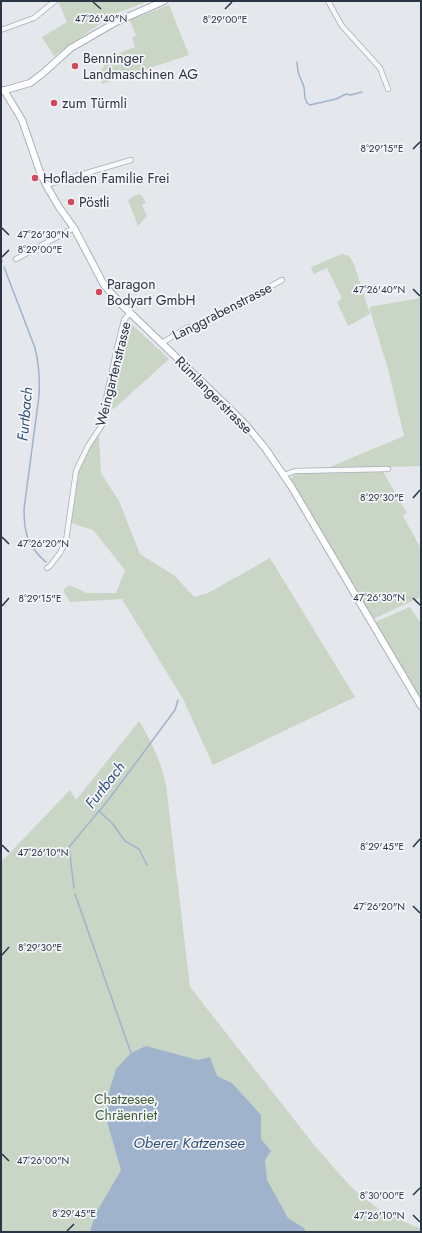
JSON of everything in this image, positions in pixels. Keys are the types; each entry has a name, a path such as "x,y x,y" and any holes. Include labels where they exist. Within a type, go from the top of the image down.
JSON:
{"street":[{"path":"1,30 34,18 55,1"},
{"path":"2,91 30,83 70,48 116,22 164,1"},
{"path":"328,1 342,26 380,68 388,89"},
{"name":"Rümlangerstrasse","path":"2,91 22,120 46,185 74,228 104,285 130,313 246,425 284,475 421,706"},
{"path":"46,185 131,160"},
{"path":"16,258 74,228"},
{"name":"Langgrabenstrasse","path":"162,343 186,328 195,327 282,280"},
{"name":"Weingartenstrasse","path":"47,568 60,553 66,541 76,471 88,446 102,425 116,348 124,320 130,313"},
{"path":"284,475 295,472 388,469"}],"green space":[{"path":"58,1 149,1 114,14 54,56 42,37 67,22"},
{"path":"169,5 189,55 102,84 100,71 104,67 103,60 135,47 132,38 136,36 130,20"},
{"path":"138,194 142,196 146,203 142,205 147,216 138,226 128,200"},
{"path":"342,254 349,256 354,264 370,314 348,326 337,302 342,298 327,268 314,274 311,267"},
{"path":"421,298 421,466 325,469 404,436 388,369 369,307"},
{"path":"126,319 169,359 115,408 106,411"},
{"path":"99,435 101,473 119,501 140,554 175,576 194,597 208,593 270,558 355,697 213,765 183,699 122,599 70,602 63,590 69,585 87,593 116,593 125,570 93,530 71,523 79,471 89,448"},
{"path":"382,470 407,513 403,516 421,549 421,597 373,619 291,481 296,473"},
{"path":"410,607 421,624 421,702 375,622"},
{"name":"Chatzesee, Chräenriet","path":"139,721 156,752 166,785 190,987 315,1146 351,1187 381,1211 421,1229 421,1232 1,1232 1,862 70,790 76,800"}],"water":[{"name":"Oberer Katzensee","path":"146,1046 198,1060 210,1057 217,1076 232,1083 261,1115 261,1139 271,1151 265,1160 267,1180 288,1218 304,1228 306,1232 90,1232 95,1215 121,1170 106,1118 108,1095 116,1069 131,1053"}],"waterway":[{"path":"297,62 298,72 304,87 305,98 307,103 310,105 336,99 346,94 351,95 362,92"},
{"name":"Furtbach","path":"4,267 35,348 37,360 39,396 24,517 28,538 35,550 46,562"},
{"name":"Furtbach","path":"74,888 69,847 109,799 175,710 178,700"},
{"path":"99,811 112,823 125,841 139,849 147,865"},
{"name":"Furtbach","path":"75,894 131,1053"}],"place":[{"name":"Benninger Landmaschinen AG","path":"75,66"},
{"name":"zum Türmli","path":"54,103"},
{"name":"Hofladen Familie Frei","path":"35,178"},
{"name":"Pöstli","path":"71,202"},
{"name":"Paragon Bodyart GmbH","path":"99,292"}]}
